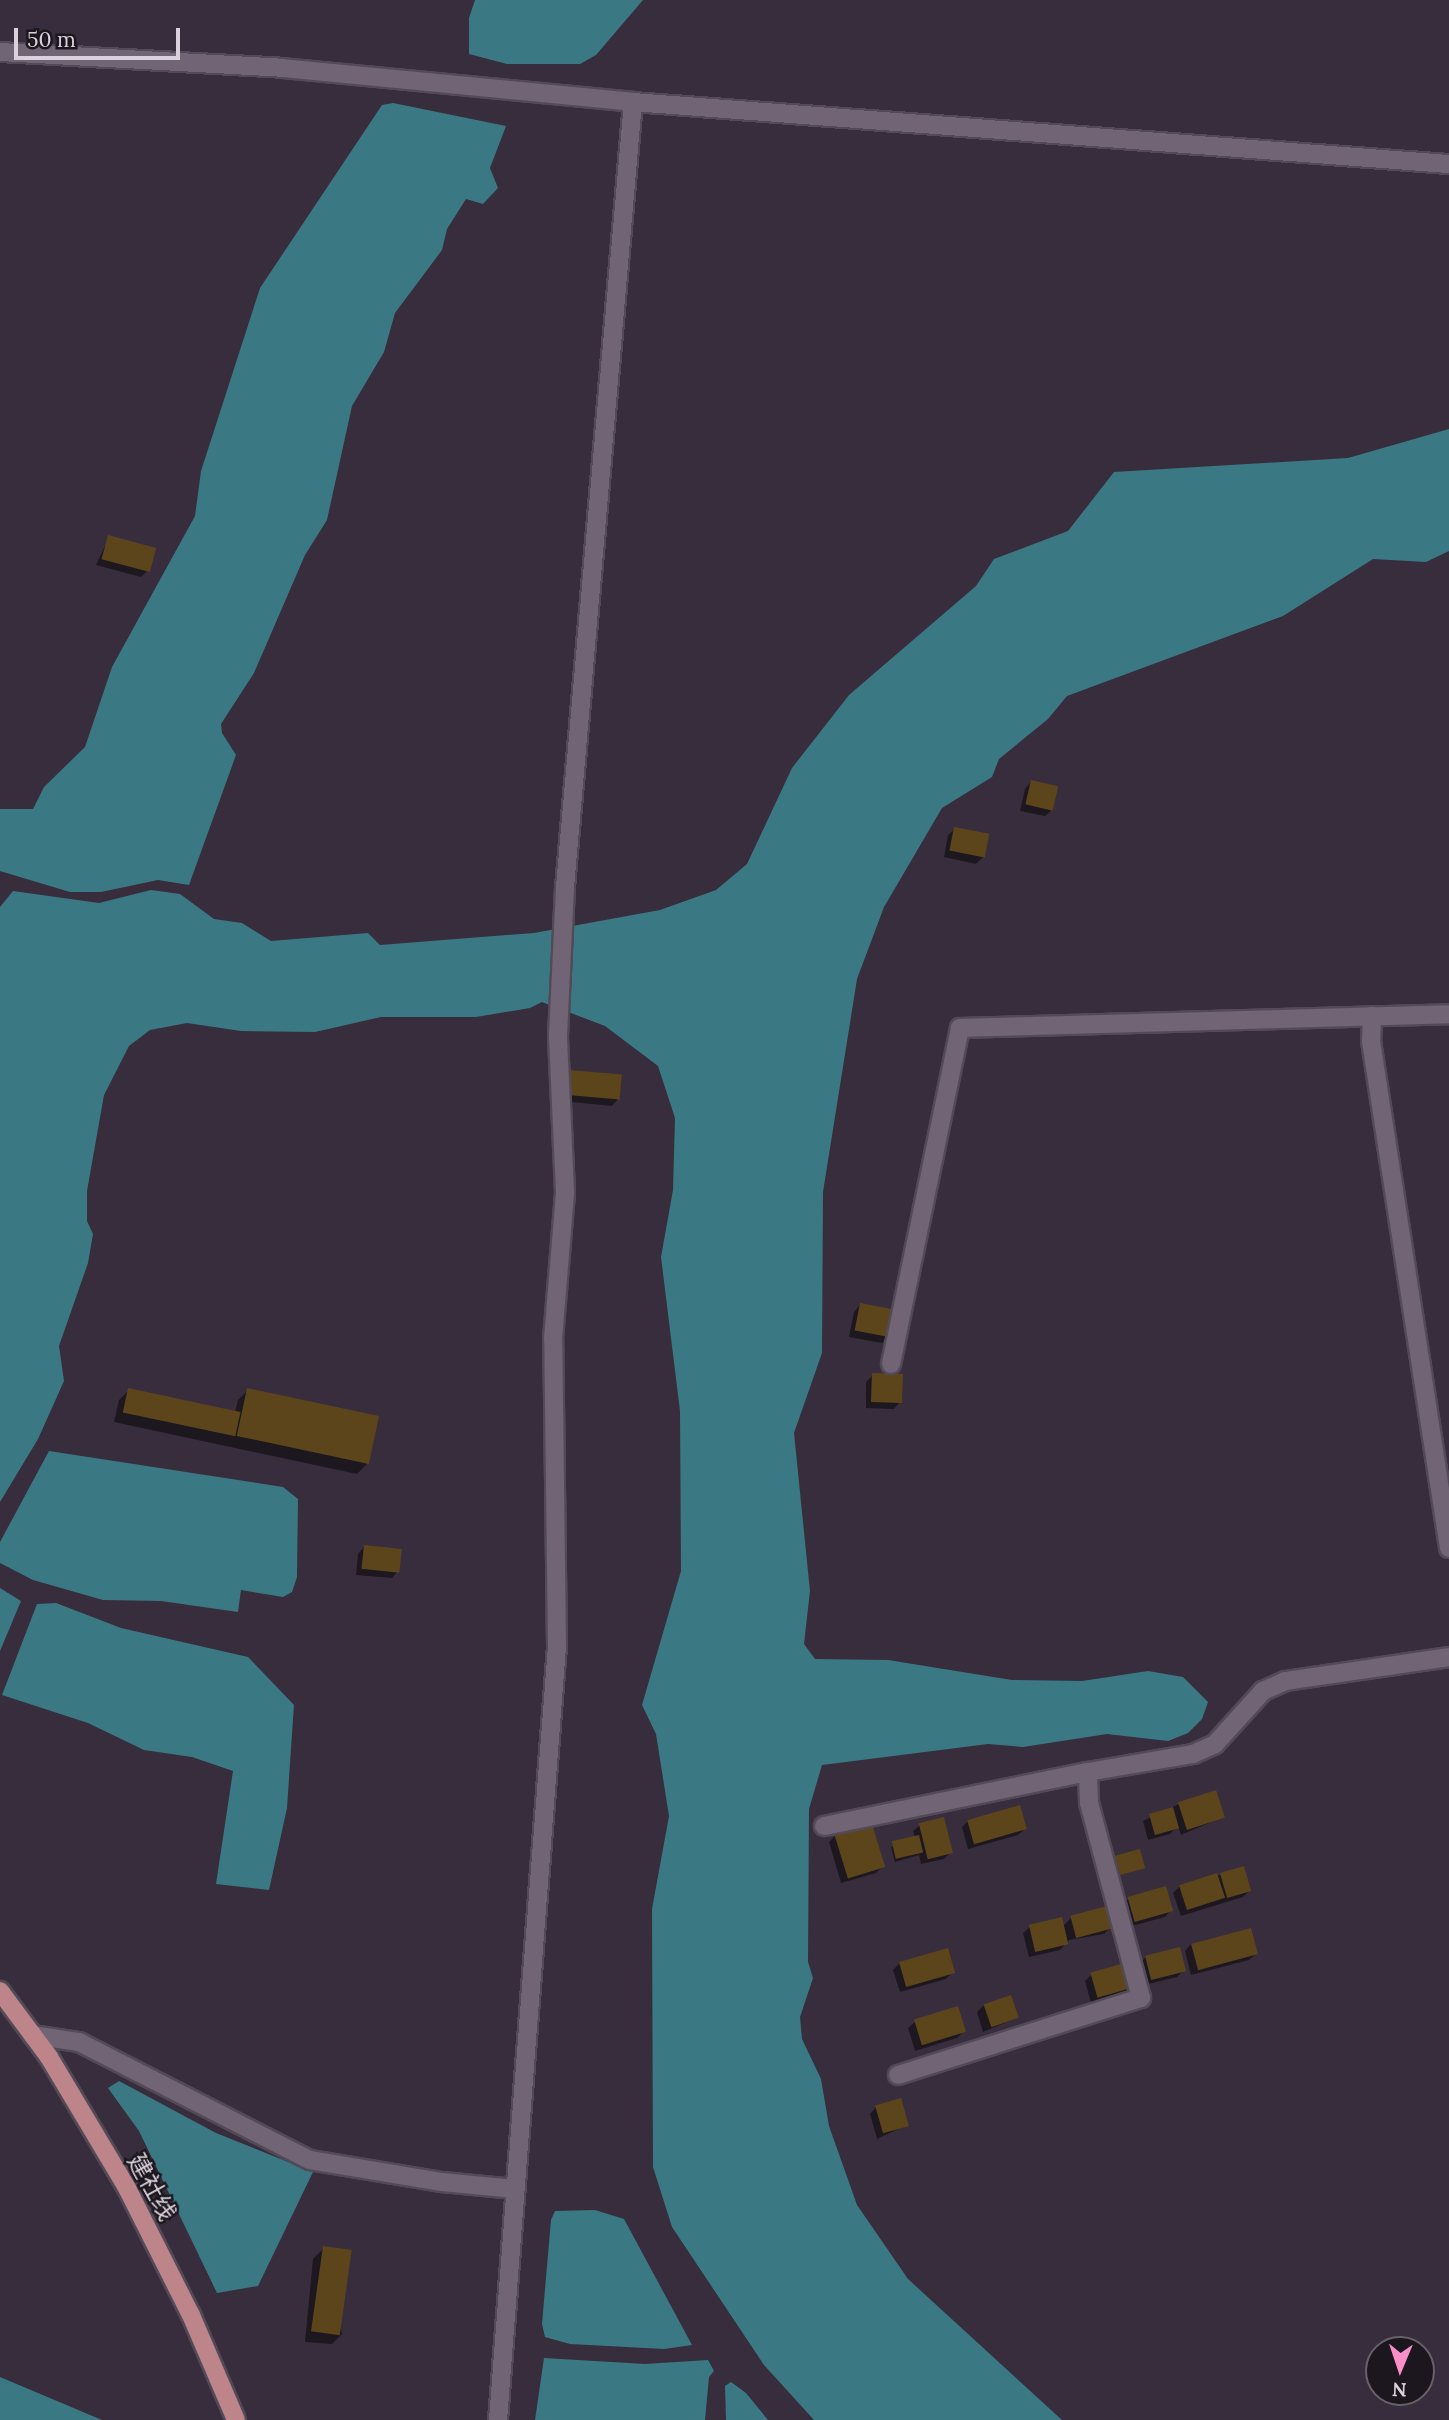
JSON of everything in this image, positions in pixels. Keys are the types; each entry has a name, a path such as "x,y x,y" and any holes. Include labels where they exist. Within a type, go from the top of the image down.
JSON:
{"main road":[{"name":"建社线","path":"0,1991 32,2035 127,2188 191,2315 236,2420"}],"street":[{"path":"0,52 282,68 633,102 1449,164"},
{"path":"498,2420 557,1647 553,1339 565,1192 558,1037 565,887 633,102"},
{"path":"891,1364 960,1028 1449,1014"},
{"path":"1371,1016 1371,1041 1449,1548"},
{"path":"824,1826 1204,1749 1215,1744 1263,1691 1285,1681 1449,1657"},
{"path":"898,2075 1141,1998 1089,1803 1088,1772"},
{"path":"32,2035 79,2042 310,2160 442,2182 515,2189"}],"water":[{"path":"475,0 643,0 596,55 580,64 507,64 469,54 469,18"},
{"path":"393,103 506,126 490,168 498,188 483,204 466,199 447,229 442,250 395,313 384,352 352,406 327,520 305,555 254,673 221,724 222,733 236,755 189,885 158,880 101,892 70,892 0,871 0,809 33,809 44,787 85,747 112,667 195,516 201,471 260,288 382,105"},
{"path":"1449,429 1449,551 1426,562 1373,559 1283,616 1067,696 1048,719 999,759 992,777 942,808 884,907 857,979 823,1192 822,1353 794,1433 810,1591 804,1644 815,1659 888,1660 1012,1680 1082,1681 1148,1671 1183,1677 1208,1702 1202,1719 1188,1733 1168,1741 1107,1734 1023,1747 988,1744 822,1765 809,1809 808,1962 813,1978 800,2017 802,2039 821,2079 829,2126 857,2205 908,2279 1062,2420 814,2420 764,2365 672,2227 653,2167 652,1909 669,1816 656,1734 642,1705 681,1571 680,1411 661,1257 673,1190 675,1118 658,1066 605,1026 542,1002 530,1008 476,1017 381,1017 315,1032 241,1031 187,1023 150,1030 129,1046 104,1095 87,1191 87,1221 93,1234 88,1263 59,1346 64,1381 38,1439 0,1502 0,907 13,891 99,903 151,890 180,894 214,919 242,923 271,941 368,933 380,945 534,933 660,910 716,890 747,864 792,768 849,695 976,586 994,559 1068,531 1114,472 1348,458"},
{"path":"49,1451 283,1487 298,1499 297,1577 292,1592 283,1597 241,1590 238,1612 161,1601 103,1600 33,1580 0,1563 0,1542"},
{"path":"0,1588 21,1601 0,1651"},
{"path":"56,1603 121,1628 248,1657 294,1705 287,1808 269,1890 216,1884 233,1771 192,1757 144,1750 88,1723 2,1695 37,1604"},
{"path":"119,2081 216,2133 313,2172 258,2286 217,2293 139,2131 108,2088"},
{"path":"595,2210 624,2219 692,2345 664,2349 570,2344 545,2337 542,2324 551,2220 555,2211"},
{"path":"544,2358 645,2364 708,2360 714,2371 709,2377 705,2420 535,2420"},
{"path":"0,2377 102,2420 0,2420"},
{"path":"731,2382 746,2393 768,2420 726,2420 725,2386"}],"building":[{"path":"108,535 156,548 150,572 102,559"},
{"path":"1031,780 1058,786 1053,811 1025,804"},
{"path":"954,827 989,834 985,857 949,851"},
{"path":"570,1070 622,1075 620,1099 568,1095"},
{"path":"860,1303 895,1310 890,1337 855,1330"},
{"path":"872,1373 903,1374 902,1403 871,1402"},
{"path":"128,1388 240,1412 235,1436 123,1412"},
{"path":"247,1388 379,1416 369,1464 237,1436"},
{"path":"364,1545 402,1549 399,1573 361,1569"},
{"path":"1216,1790 1225,1818 1187,1830 1178,1802"},
{"path":"1020,1805 1027,1829 974,1844 967,1820"},
{"path":"1173,1807 1179,1828 1155,1835 1149,1814"},
{"path":"944,1817 953,1853 928,1859 919,1823"},
{"path":"872,1824 885,1867 848,1878 835,1835"},
{"path":"919,1835 923,1853 896,1859 892,1841"},
{"path":"1140,1849 1145,1868 1120,1875 1115,1856"},
{"path":"1244,1866 1251,1891 1227,1898 1220,1873"},
{"path":"1217,1873 1225,1898 1187,1910 1179,1885"},
{"path":"1166,1886 1173,1911 1135,1922 1128,1897"},
{"path":"1107,1906 1113,1928 1076,1938 1070,1916"},
{"path":"1062,1917 1068,1944 1035,1952 1029,1925"},
{"path":"1251,1928 1258,1954 1198,1970 1191,1944"},
{"path":"1180,1947 1186,1971 1151,1980 1145,1956"},
{"path":"948,1948 955,1973 906,1987 899,1962"},
{"path":"1124,1963 1131,1988 1098,1998 1090,1973"},
{"path":"1011,1995 1019,2018 991,2027 984,2004"},
{"path":"958,2006 966,2032 922,2045 914,2019"},
{"path":"901,2098 909,2126 883,2133 875,2105"},
{"path":"323,2246 352,2250 340,2335 311,2331"}]}
